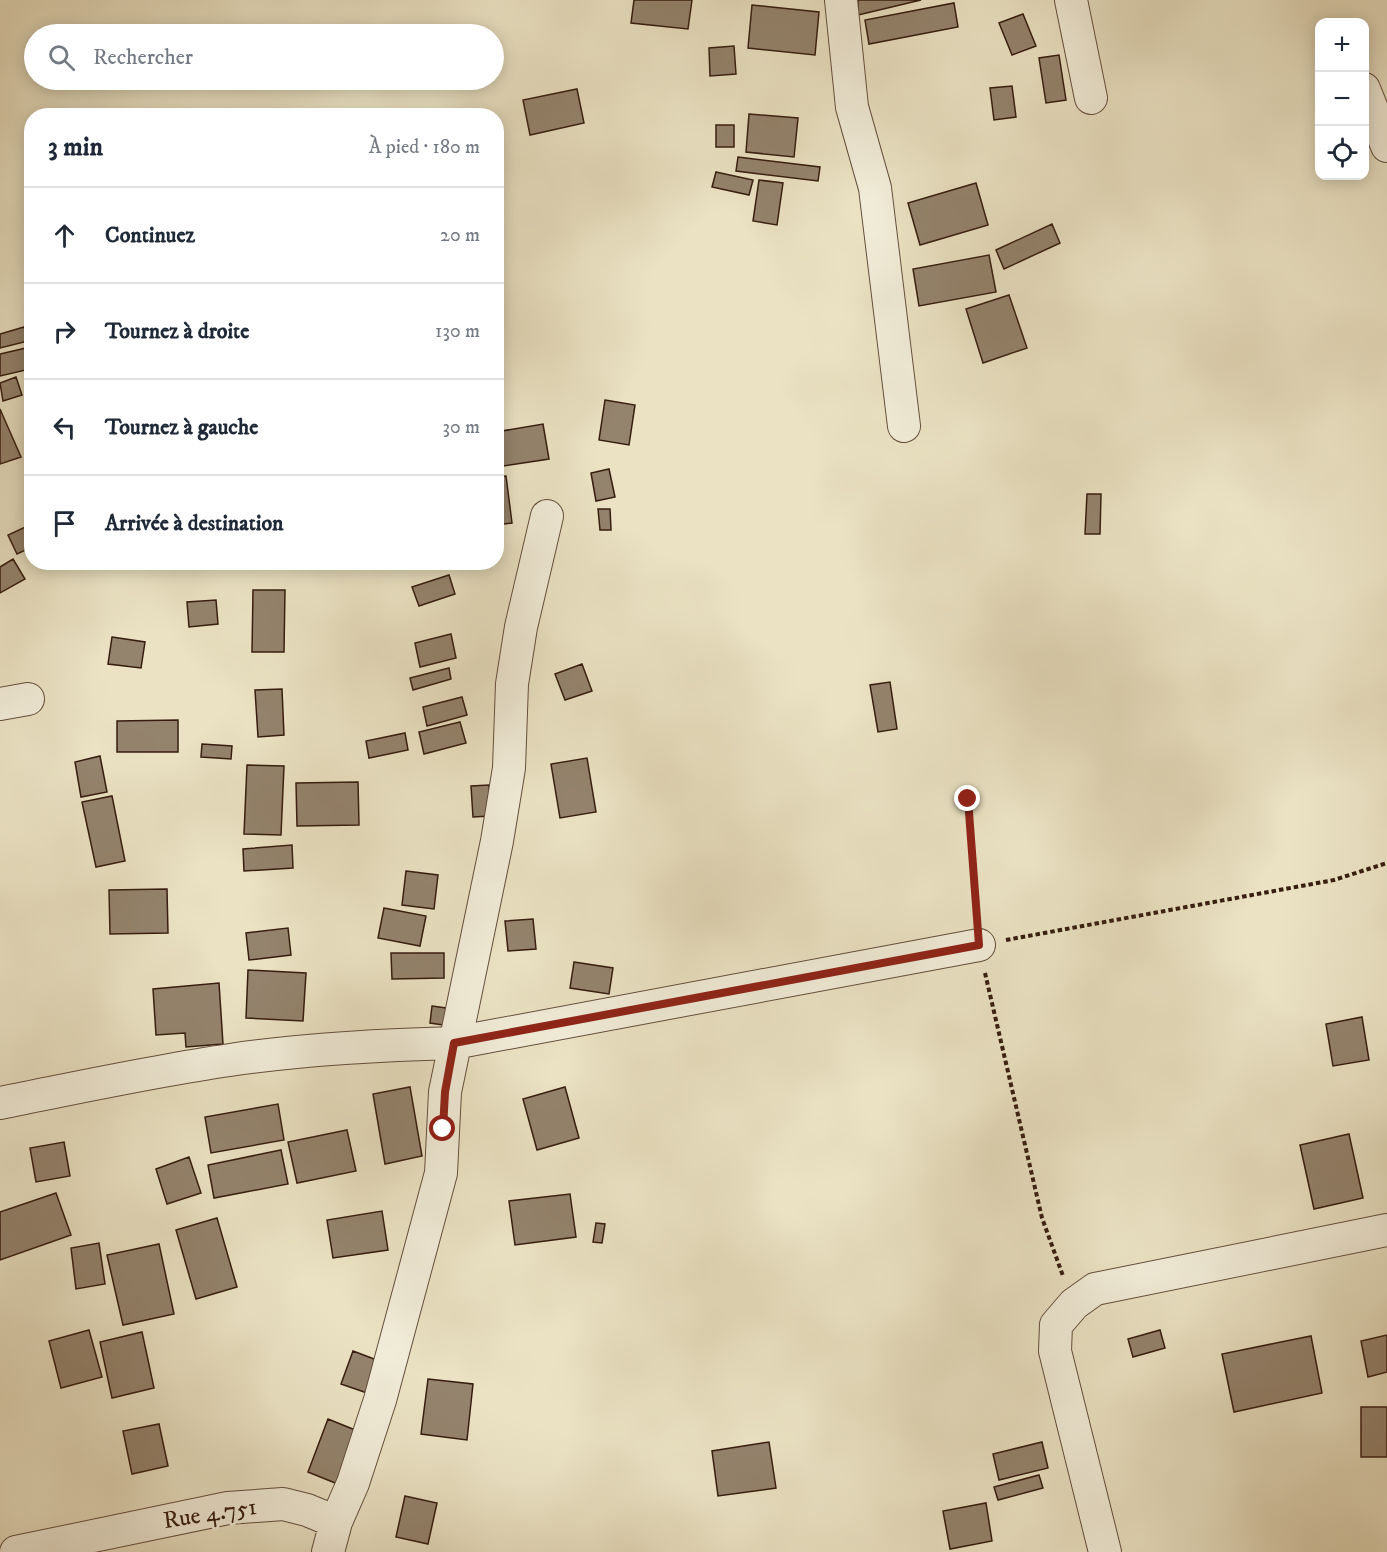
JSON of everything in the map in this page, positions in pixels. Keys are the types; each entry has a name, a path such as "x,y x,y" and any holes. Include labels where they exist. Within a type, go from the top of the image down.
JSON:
{"street":[{"path":"841,0 852,107 875,189 904,426"},
{"path":"1071,0 1091,98"},
{"path":"1369,99 1387,146"},
{"path":"328,1552 336,1522 353,1483 380,1400 441,1173 445,1092 497,841 509,768 512,684 520,627 547,516"},
{"path":"0,1103 232,1059 378,1046 454,1043 979,945"},
{"path":"1105,1552 1055,1351 1056,1325 1074,1304 1095,1288 1387,1230"},
{"name":"Rue 4.751","path":"16,1552 228,1508 283,1503 336,1522"}],"path":[{"path":"968,799 979,945 1042,1218 1074,1304"},
{"path":"979,945 1334,880 1387,863"}],"building":[{"path":"634,0 692,0 688,29 631,23"},
{"path":"858,0 921,0 858,15"},
{"path":"954,3 958,27 869,44 865,20"},
{"path":"752,5 819,12 815,55 748,48"},
{"path":"1023,14 1036,46 1012,55 999,23"},
{"path":"734,46 736,74 710,76 709,48"},
{"path":"1059,55 1066,100 1046,103 1039,58"},
{"path":"1012,86 1016,117 994,120 990,88"},
{"path":"577,89 584,123 530,135 523,100"},
{"path":"749,114 798,118 794,157 746,152"},
{"path":"716,125 734,125 734,147 716,147"},
{"path":"738,157 820,167 818,181 736,171"},
{"path":"716,172 753,180 749,195 712,187"},
{"path":"759,180 783,183 777,225 753,221"},
{"path":"976,183 988,225 920,245 908,203"},
{"path":"1052,224 1060,243 1004,269 996,250"},
{"path":"989,255 996,292 919,306 913,269"},
{"path":"1009,295 1027,348 983,363 966,309"},
{"path":"24,327 24,342 0,348 0,334"},
{"path":"24,348 24,370 0,376 0,354"},
{"path":"16,377 22,395 3,401 0,383"},
{"path":"605,400 635,405 629,445 599,440"},
{"path":"0,409 21,457 0,464"},
{"path":"543,424 549,459 504,466 504,431"},
{"path":"609,469 615,497 596,501 591,473"},
{"path":"504,476 506,476 512,523 504,524"},
{"path":"1087,494 1101,494 1100,534 1085,534"},
{"path":"598,509 610,509 611,530 600,530"},
{"path":"24,528 24,551 17,554 8,535"},
{"path":"13,559 25,579 0,593 0,567"},
{"path":"449,575 455,594 419,606 412,587"},
{"path":"253,590 285,590 284,652 252,652"},
{"path":"216,600 218,624 189,627 187,602"},
{"path":"451,634 456,658 420,667 415,643"},
{"path":"112,637 145,642 141,668 108,664"},
{"path":"582,664 592,691 565,700 555,674"},
{"path":"449,668 451,679 413,690 410,678"},
{"path":"890,682 897,729 878,732 870,685"},
{"path":"282,689 284,735 258,737 255,690"},
{"path":"462,697 467,715 427,726 423,707"},
{"path":"178,720 178,752 117,752 117,721"},
{"path":"460,722 466,743 424,754 419,732"},
{"path":"405,733 408,750 369,758 366,741"},
{"path":"202,744 232,746 231,759 201,757"},
{"path":"100,756 107,792 81,797 75,762"},
{"path":"587,758 596,812 560,818 551,764"},
{"path":"247,765 284,766 281,835 244,834"},
{"path":"358,782 359,825 297,826 296,783"},
{"path":"489,785 491,816 473,817 471,786"},
{"path":"112,796 125,861 96,867 82,802"},
{"path":"292,845 293,868 244,871 243,849"},
{"path":"406,871 438,875 434,909 402,905"},
{"path":"167,889 168,933 110,934 109,890"},
{"path":"384,908 426,916 420,946 378,938"},
{"path":"533,919 536,949 508,951 505,921"},
{"path":"288,928 291,955 249,960 246,933"},
{"path":"391,953 444,953 444,978 392,979"},
{"path":"574,962 613,968 609,994 570,988"},
{"path":"248,970 306,973 303,1021 246,1018"},
{"path":"219,983 223,1044 186,1047 185,1033 156,1035 153,989"},
{"path":"432,1006 453,1009 450,1026 430,1023"},
{"path":"1362,1017 1369,1060 1333,1066 1326,1024"},
{"path":"410,1087 422,1156 385,1164 373,1094"},
{"path":"565,1087 579,1138 537,1150 523,1099"},
{"path":"278,1104 284,1140 211,1153 205,1117"},
{"path":"347,1130 356,1171 297,1183 288,1142"},
{"path":"1349,1134 1363,1198 1314,1209 1300,1145"},
{"path":"64,1142 70,1176 36,1182 30,1148"},
{"path":"281,1150 288,1184 214,1198 208,1165"},
{"path":"189,1157 201,1193 167,1204 156,1169"},
{"path":"56,1193 71,1235 0,1260 0,1212"},
{"path":"570,1194 576,1237 515,1245 509,1201"},
{"path":"382,1211 388,1250 333,1258 327,1220"},
{"path":"217,1218 237,1287 196,1299 176,1230"},
{"path":"596,1223 605,1224 602,1243 593,1242"},
{"path":"99,1243 105,1284 76,1289 71,1248"},
{"path":"159,1244 174,1314 123,1325 107,1255"},
{"path":"89,1330 102,1377 61,1388 49,1341"},
{"path":"1160,1330 1165,1348 1133,1357 1128,1339"},
{"path":"142,1332 154,1388 112,1398 100,1342"},
{"path":"1387,1335 1387,1372 1368,1377 1361,1341"},
{"path":"1311,1336 1322,1393 1234,1412 1222,1354"},
{"path":"353,1351 382,1362 370,1394 341,1384"},
{"path":"428,1379 473,1384 467,1440 421,1434"},
{"path":"1361,1407 1387,1407 1387,1457 1361,1457"},
{"path":"328,1419 365,1434 345,1487 308,1472"},
{"path":"159,1424 168,1466 132,1474 123,1431"},
{"path":"769,1442 776,1488 718,1496 712,1451"},
{"path":"1042,1442 1048,1468 999,1480 993,1454"},
{"path":"1039,1475 1043,1488 998,1500 994,1487"},
{"path":"405,1496 437,1503 428,1544 396,1537"},
{"path":"986,1503 992,1541 950,1549 943,1511"}],"route":[{"path":"443,1129 445,1092 454,1043 979,945 968,799"}]}
